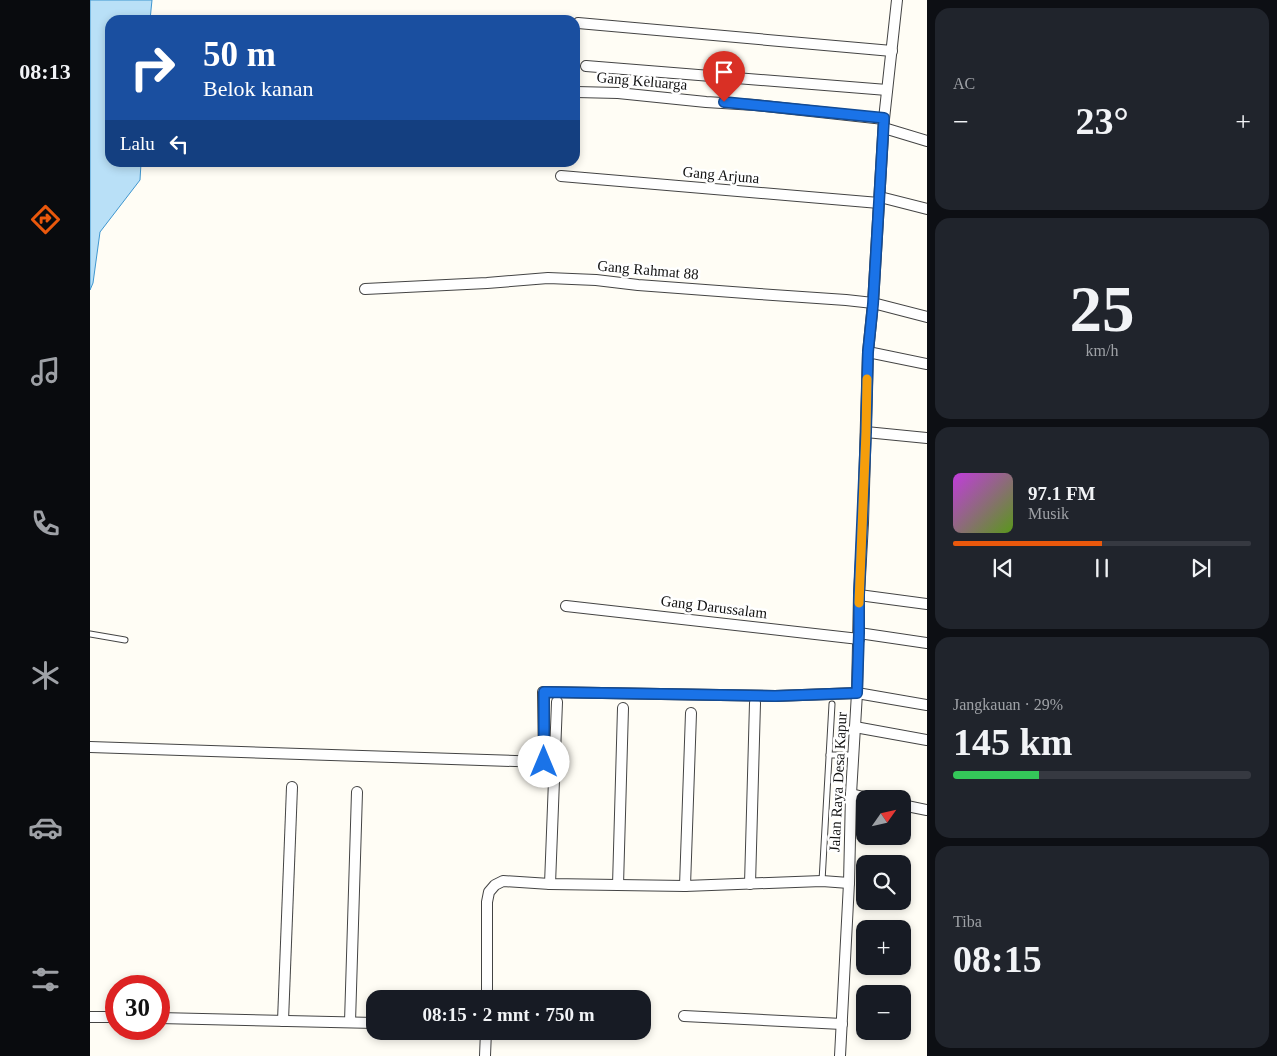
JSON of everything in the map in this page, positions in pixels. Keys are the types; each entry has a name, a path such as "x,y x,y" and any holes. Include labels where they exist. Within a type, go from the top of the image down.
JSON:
{"street":[{"name":"Jalan Raya Desa Kapur","path":"840,1056 857,693 868,352 873,304 884,123 897,0"},
{"path":"580,23 892,51"},
{"path":"586,66 887,90"},
{"name":"Gang Keluarga","path":"580,92 618,93 755,105 884,123 927,141"},
{"name":"Gang Arjuna","path":"561,176 880,200 927,209"},
{"name":"Gang Rahmat 88","path":"365,289 548,278 596,280 846,300 873,304 927,317"},
{"path":"868,352 927,364"},
{"path":"866,432 927,438"},
{"path":"859,595 927,604"},
{"name":"Gang Darussalam","path":"566,606 927,643"},
{"path":"90,747 544,762 544,692 775,696 857,693 927,705"},
{"path":"550,884 557,702"},
{"path":"750,884 755,703"},
{"path":"618,885 623,708"},
{"path":"685,886 691,712"},
{"path":"855,727 925,740"},
{"path":"283,1021 292,788"},
{"path":"350,1022 356,792"},
{"path":"851,794 856,795"},
{"path":"911,807 927,810"},
{"path":"487,990 487,902 489,892 495,885 503,881 550,884 685,886 822,881 849,883"},
{"path":"684,1016 842,1024"},
{"path":"90,1017 105,1017"},
{"path":"170,1018 366,1023"},
{"path":"485,1056 486,1040"}],"lane":[{"path":"90,634 125,640"},
{"path":"822,881 832,704"},
{"path":"829,756 854,755"}],"water":[{"path":"90,0 152,0 150,15 105,15 105,167 141,167 140,180 100,232 93,283 90,290"}],"slow traffic":[{"path":"859,603 867,379"}],"route":[{"path":"544,762 544,692 775,696 857,693 866,392 884,118 724,102"}]}
